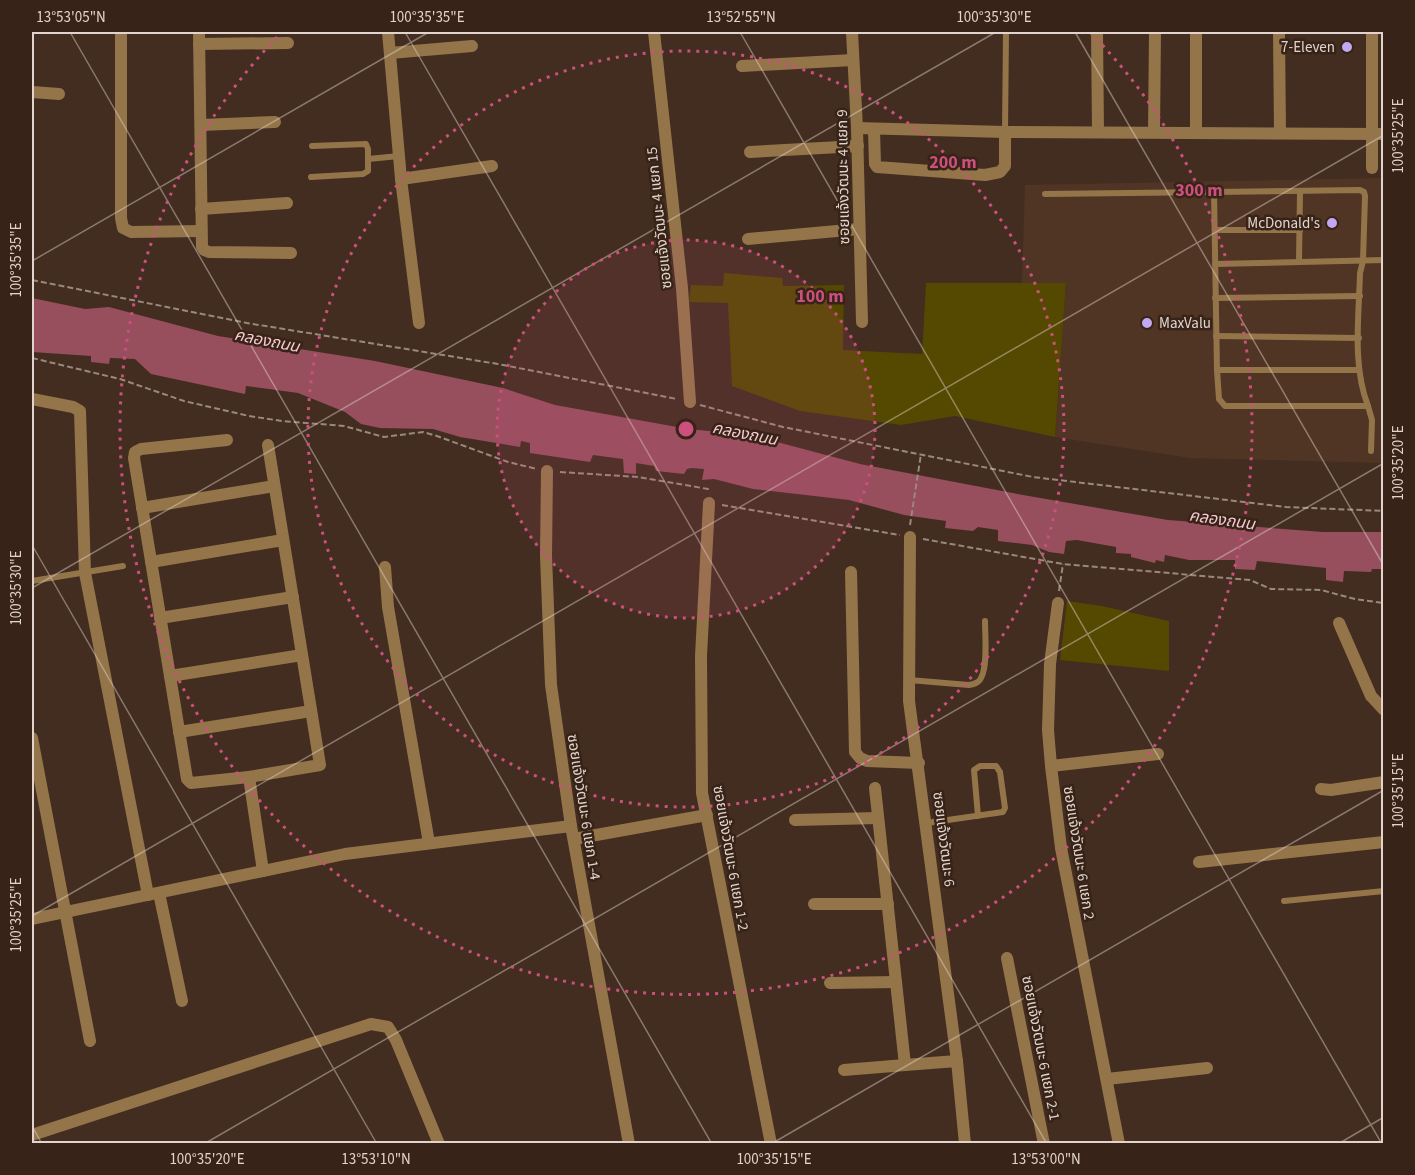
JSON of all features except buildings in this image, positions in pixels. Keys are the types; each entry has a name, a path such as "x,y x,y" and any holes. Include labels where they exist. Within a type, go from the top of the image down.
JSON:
{"street":[{"path":"121,32 121,218 123,228 132,232 201,231"},
{"path":"388,32 400,178 419,323"},
{"name":"ซอยแจ้งวัฒนะ 4 แยก 15","path":"654,32 681,277 690,402"},
{"name":"ซอยแจ้งวัฒนะ 4 แยก 9","path":"852,32 858,146 862,322"},
{"path":"1097,32 1098,131"},
{"path":"1154,132 1155,32"},
{"path":"1196,32 1196,132"},
{"path":"1279,32 1280,133"},
{"path":"1372,32 1378,134 1372,168"},
{"path":"288,44 199,38 201,231 202,246 209,252 291,253"},
{"path":"390,53 472,46"},
{"path":"742,66 853,60"},
{"path":"32,92 59,94"},
{"path":"201,125 275,122"},
{"path":"857,128 1005,132 1378,134"},
{"path":"874,130 877,167 986,175 1000,172 1005,166 1005,132"},
{"path":"750,152 858,146"},
{"path":"400,178 492,166"},
{"path":"201,209 286,203"},
{"path":"748,239 859,229"},
{"path":"32,399 73,407 80,411 85,573 153,894 182,1001"},
{"path":"227,440 141,449 135,452 134,458 189,783 249,777 320,765 268,445"},
{"name":"ซอยแจ้งวัฒนะ 6 แยก 1-4","path":"547,471 546,556 551,685 571,825 629,1143"},
{"path":"142,508 274,486"},
{"name":"ซอยแจ้งวัฒนะ 6 แยก 1-2","path":"709,503 700,710 702,793 771,1143"},
{"name":"ซอยแจ้งวัฒนะ 6","path":"910,537 909,701 927,823 965,1143"},
{"path":"151,562 283,540"},
{"path":"385,567 388,607 429,843"},
{"path":"851,572 855,752 867,761 919,763"},
{"path":"160,618 293,597"},
{"name":"ซอยแจ้งวัฒนะ 6 แยก 2","path":"1058,603 1050,663 1048,730 1060,848 1119,1143"},
{"path":"1339,623 1371,696 1383,710"},
{"path":"170,676 302,655"},
{"path":"179,732 311,711"},
{"path":"32,738 90,1041"},
{"path":"1051,766 1158,754"},
{"path":"249,777 263,871"},
{"path":"1321,789 1331,790 1383,782"},
{"path":"875,788 905,1065"},
{"path":"574,839 707,815"},
{"path":"795,820 878,818"},
{"path":"32,919 345,854 571,825"},
{"path":"1199,862 1383,842"},
{"path":"814,904 888,904"},
{"name":"ซอยแจ้งวัฒนะ 6 แยก 2-1","path":"1008,958 1044,1143"},
{"path":"830,983 896,982"},
{"path":"32,1135 371,1024 380,1024 392,1032 436,1142"},
{"path":"844,1070 957,1061"},
{"path":"1107,1079 1207,1068"}],"lane":[{"path":"1005,132 1006,32"},
{"path":"311,177 363,174 368,171 366,144 312,146"},
{"path":"368,159 399,156"},
{"path":"1214,192 1219,399 1225,406 1368,406"},
{"path":"1299,262 1300,192"},
{"path":"1045,194 1364,192 1359,370 1363,394 1372,420 1371,451"},
{"path":"1215,230 1300,230"},
{"path":"1215,264 1383,260"},
{"path":"1215,298 1360,297"},
{"path":"1216,336 1359,338"},
{"path":"1217,370 1359,370"},
{"path":"32,581 123,566"},
{"path":"909,680 969,685 978,682 982,678 984,664 985,621"},
{"path":"927,823 978,816 1004,812 1000,772 996,766 980,766 974,770 978,816"},
{"path":"1284,901 1383,891"}],"path":[{"path":"32,280 247,323 498,364 690,402 783,427 1033,477 1286,507 1383,511"},
{"path":"910,519 921,454"},
{"path":"1058,603 1063,564"}],"shaded area":[{"path":"1383,178 1383,463 1190,458 1055,437 1066,284 1022,283 1025,185"},
{"path":"724,273 782,278 783,286 844,285 843,350 922,354 926,283 1066,283 1055,437 955,416 901,425 800,411 732,386 728,303 689,302 691,285 723,286"},
{"path":"32,298 85,309 109,307 218,336 375,361 503,388 555,405 688,429 751,435 860,464 1023,495 1168,520 1323,532 1383,532 1383,569 1372,569 1371,572 1344,571 1343,582 1326,580 1326,568 1257,561 1255,570 1235,569 1235,560 1189,560 1165,555 1164,562 1156,560 1155,563 1131,557 1131,554 1116,553 1116,547 1077,540 1066,541 1064,554 1049,552 1032,545 998,541 998,530 978,527 973,531 945,528 946,521 904,515 849,500 753,489 714,479 702,480 704,469 687,469 684,474 656,471 654,466 636,463 636,474 624,473 623,459 593,455 590,462 530,453 530,443 521,441 520,447 460,437 433,429 380,428 361,424 345,412 298,393 246,386 245,394 151,374 135,359 110,358 109,364 91,362 91,356 32,352"},
{"path":"1067,601 1102,606 1169,621 1169,671 1060,660"}],"place":[{"name":"7-Eleven","path":"1347,47"},
{"name":"McDonald's","path":"1332,223"},
{"name":"MaxValu","path":"1147,323"}],"water label":[{"name":"คลองถนน","path":"267,340"},
{"name":"คลองถนน","path":"745,433"},
{"name":"คลองถนน","path":"1222,519"}]}
